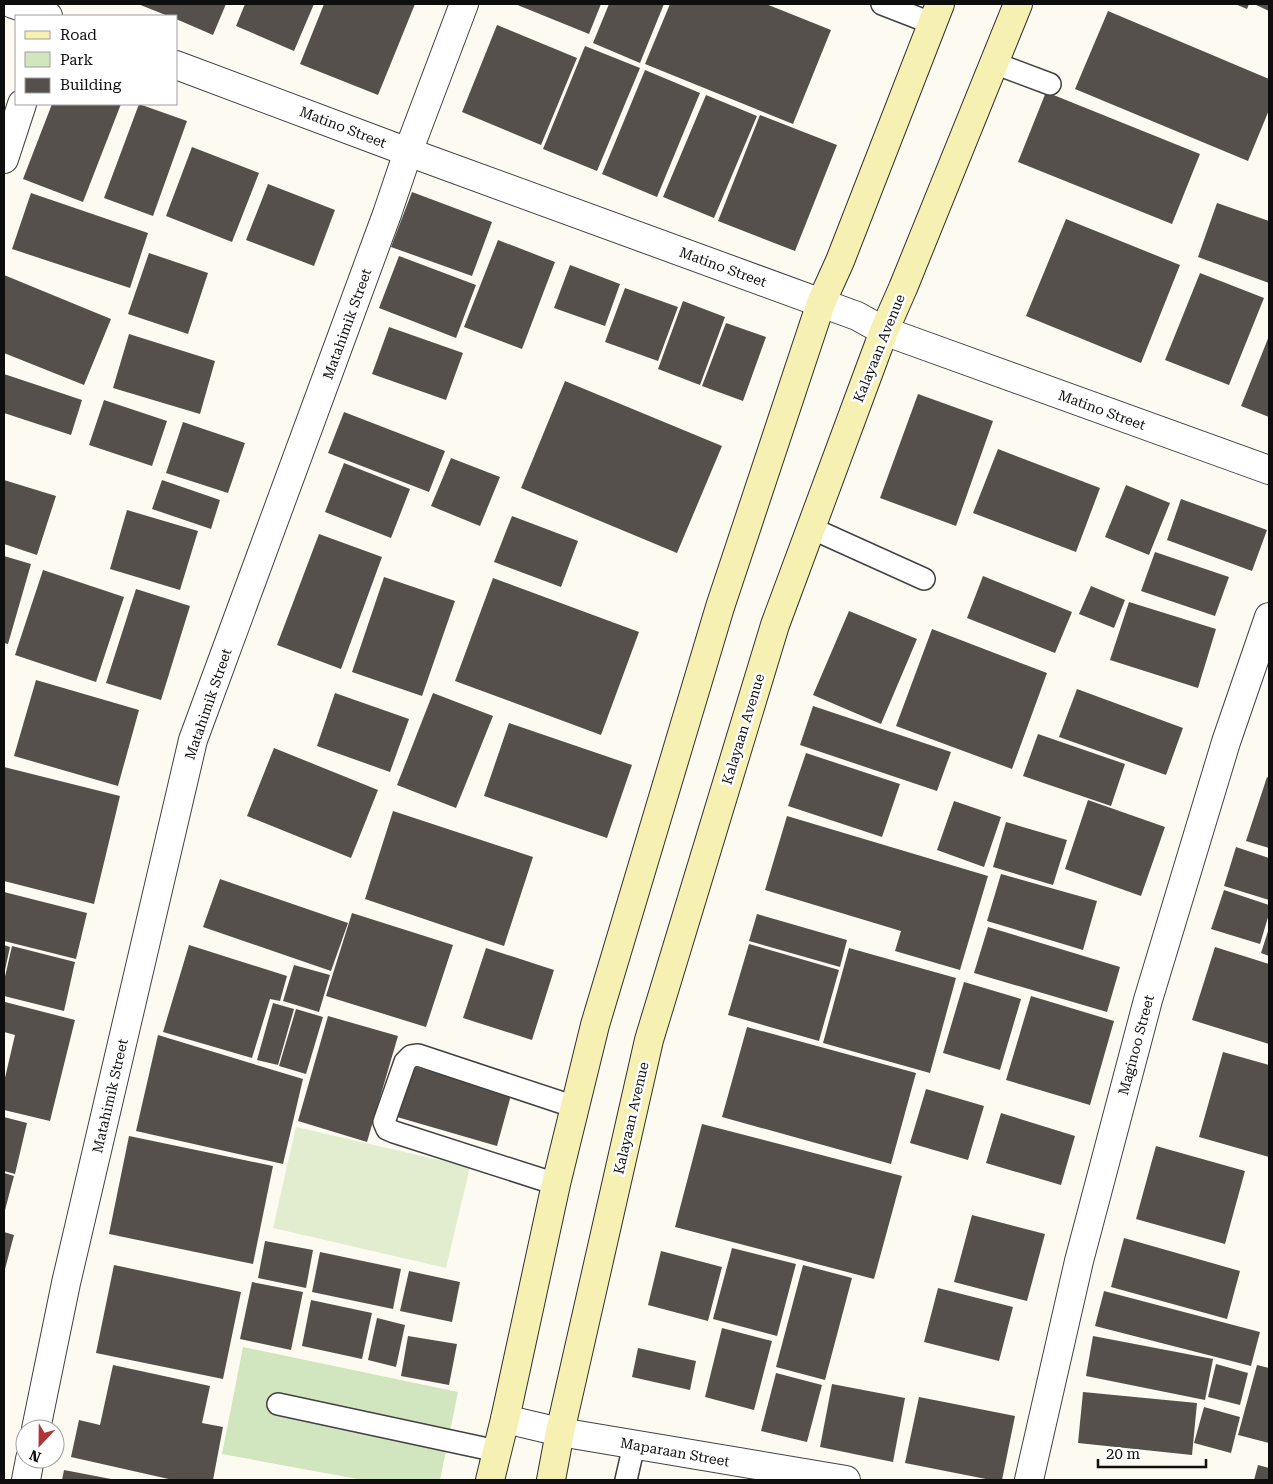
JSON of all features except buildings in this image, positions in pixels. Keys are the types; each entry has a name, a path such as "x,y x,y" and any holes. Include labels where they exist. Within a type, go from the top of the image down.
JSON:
{"main road":[{"name":"Kalayaan Avenue","path":"551,1480 560,1432 649,1040 775,625 884,331 1018,4"},
{"path":"490,1480 506,1419 556,1184 595,1025 720,606 821,303 840,261 935,13"}],"street":[{"path":"13,4 45,15"},
{"name":"Matahimik Street","path":"38,1419 66,1283 193,740 464,4"},
{"name":"Matino Street","path":"178,65 408,152 857,316 884,331 1269,470"},
{"path":"4,159 22,105"},
{"name":"Maginoo Street","path":"1030,1480 1079,1261 1148,1000 1226,742 1269,617"},
{"name":"Maparaan Street","path":"506,1419 560,1432 846,1480"}],"lane":[{"path":"882,4 935,13"},
{"path":"994,63 1050,84"},
{"path":"811,528 924,580"},
{"path":"556,1184 394,1132 387,1129 384,1122 404,1062 411,1056 418,1055 575,1107"},
{"path":"278,1404 497,1451"},
{"path":"626,1480 634,1445"}],"green space":[{"path":"296,1127 470,1167 446,1268 273,1228"},
{"path":"243,1347 458,1392 440,1480 363,1480 222,1454"}]}
